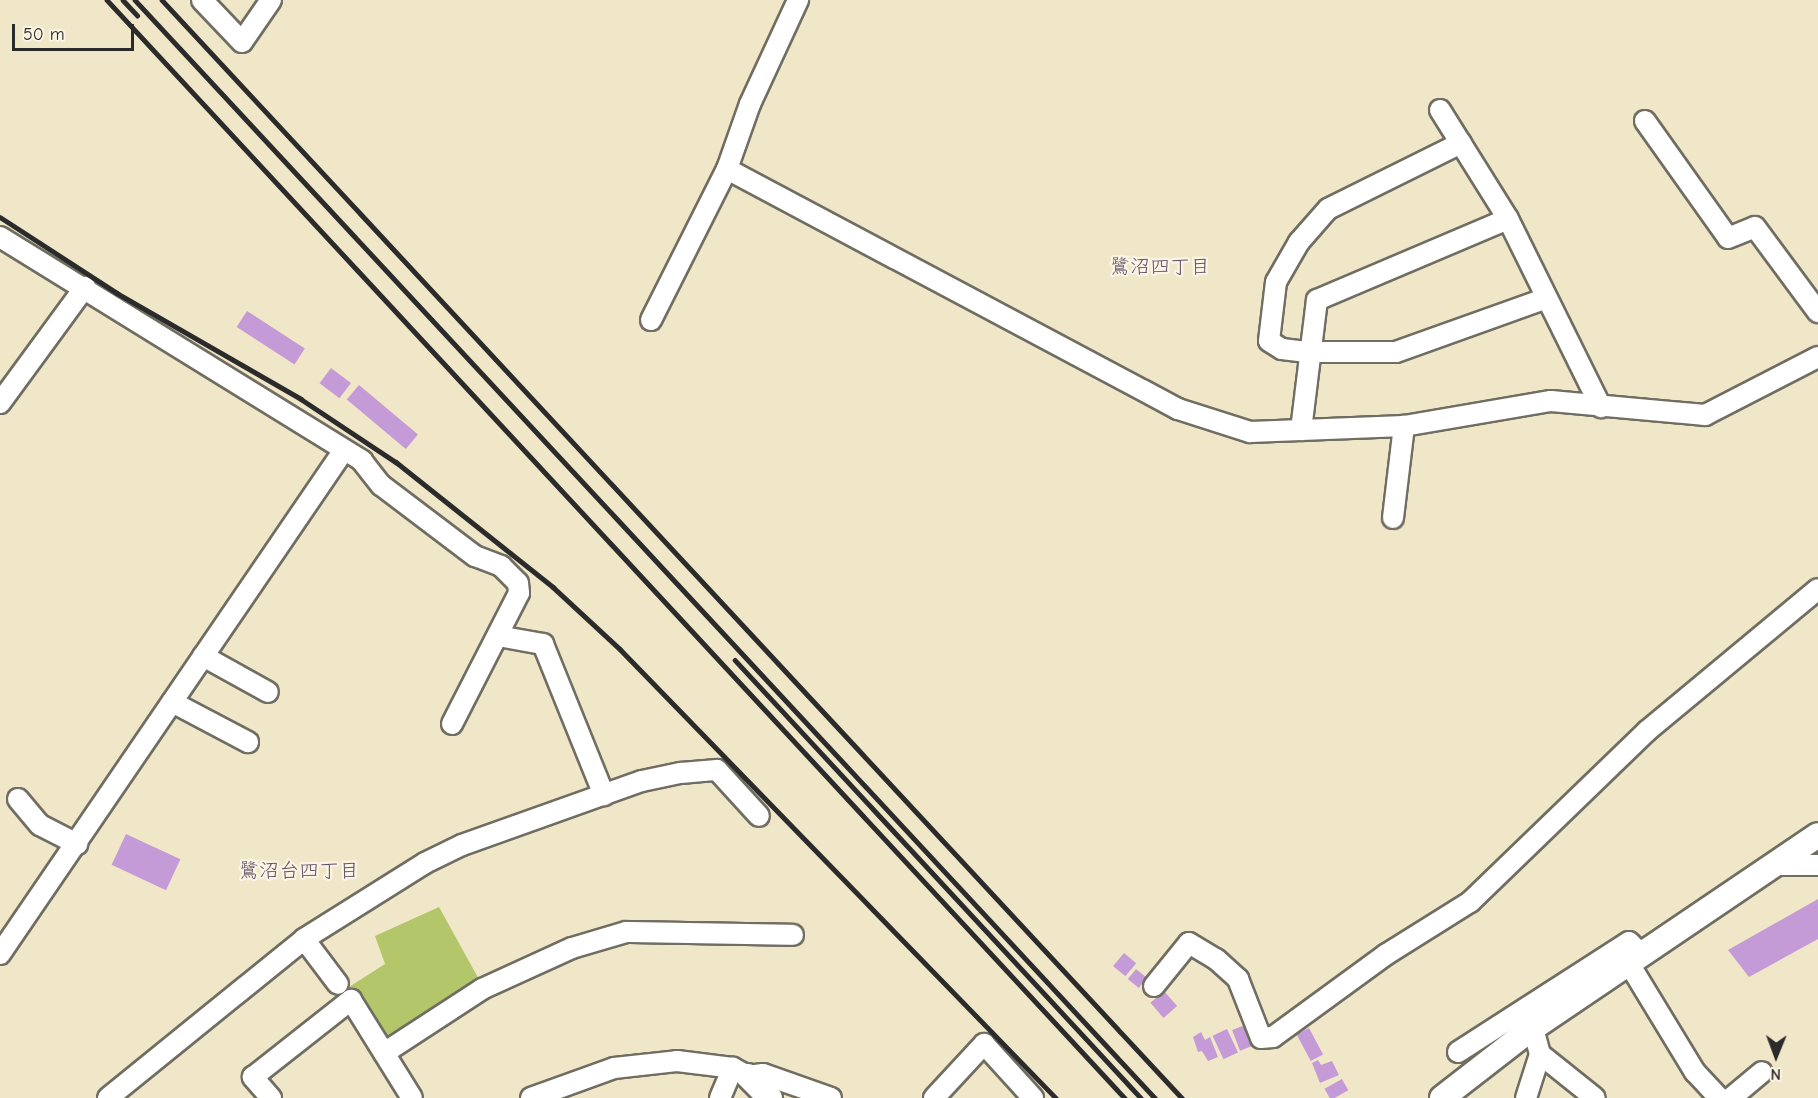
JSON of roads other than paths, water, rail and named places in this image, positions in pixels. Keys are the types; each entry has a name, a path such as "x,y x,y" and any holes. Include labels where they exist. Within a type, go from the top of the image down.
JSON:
{"street":[{"path":"202,0 242,42 271,0"},
{"path":"651,320 727,170 750,104 798,0"},
{"path":"1440,110 1508,219 1601,407"},
{"path":"1645,121 1728,238 1755,226 1818,312"},
{"path":"1461,143 1328,209 1299,242 1276,282 1269,341 1282,350 1396,352 1547,298"},
{"path":"727,170 1178,409 1250,432 1404,426 1551,401 1705,415 1818,357"},
{"path":"1301,430 1308,352 1317,300 1508,219"},
{"path":"0,237 85,287 362,461 390,492 475,556 501,566 518,583 519,592 452,724"},
{"path":"0,403 85,287"},
{"path":"1393,518 1404,426"},
{"path":"0,954 344,450"},
{"path":"1154,986 1189,943 1216,959 1238,979 1261,1038 1273,1037 1388,954 1470,902 1647,732 1818,590"},
{"path":"498,636 543,645 604,795"},
{"path":"203,656 268,692"},
{"path":"172,702 248,742"},
{"path":"108,1098 303,939 425,863 462,845 604,795 681,773 717,770 759,816"},
{"path":"18,799 40,825 77,844"},
{"path":"1442,1098 1530,1030 1818,835"},
{"path":"1773,865 1818,865"},
{"path":"384,1053 482,989 572,948 626,932 793,935"},
{"path":"303,939 338,984"},
{"path":"1458,1052 1629,942 1634,958 1695,1072 1719,1098"},
{"path":"271,1098 253,1077 351,1000 412,1098"},
{"path":"1530,1030 1540,1054 1595,1098"},
{"path":"934,1098 984,1044 1033,1098"},
{"path":"1526,1098 1540,1054"},
{"path":"537,1097 636,1063 677,1060 763,1074 831,1098"},
{"path":"720,1098 740,1072"},
{"path":"740,1072 770,1098"},
{"path":"1731,1098 1762,1072"}],"railway":[{"path":"107,0 1125,1098"},
{"path":"123,0 137,15"},
{"path":"135,0 1155,1098"},
{"path":"162,0 1182,1098"},
{"path":"0,217 117,293 301,399 396,462 553,587 620,649 1056,1098"},
{"path":"735,660 1141,1098"}],"district":[{"name":"鷺沼四丁目","path":"1160,266"},
{"name":"鷺沼台四丁目","path":"299,870"}]}
